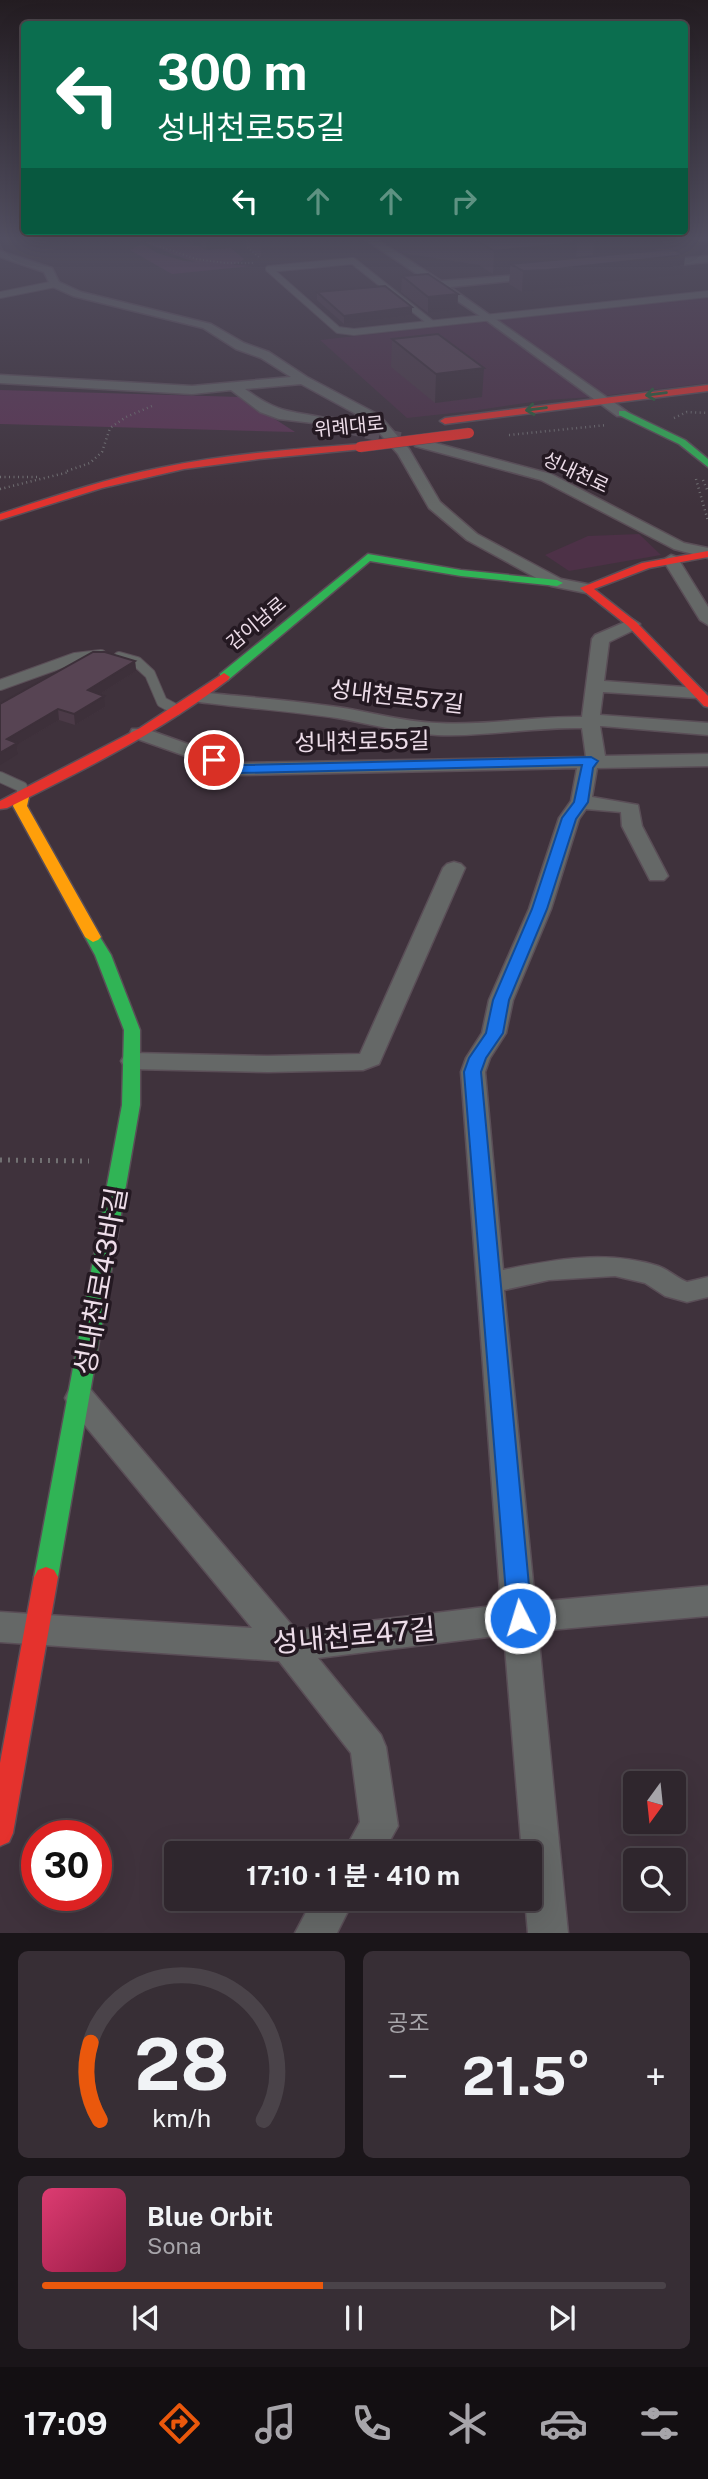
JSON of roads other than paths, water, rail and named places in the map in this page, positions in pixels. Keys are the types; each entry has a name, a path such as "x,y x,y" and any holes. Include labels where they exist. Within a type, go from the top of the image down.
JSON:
{"street":[{"path":"207,326 240,346 265,355 303,380 374,418 392,437 434,505 472,537 557,583 586,589 632,624 703,698"},
{"path":"501,326 604,400 617,419 682,442 708,464"},
{"path":"0,379 192,390 303,380"},
{"path":"233,386 265,410 284,416 325,422"},
{"name":"위례대로","path":"0,500 98,474 211,450 345,436 708,388"},
{"name":"위례대로","path":"0,517 81,491 159,471 259,455 360,447 469,433 617,419 708,402"},
{"name":"성내천로","path":"420,443 546,477 679,546 708,554"},
{"name":"성내천로","path":"586,589 602,579 695,554 708,554"},
{"name":"감이남로","path":"0,806 22,797 139,733 199,697 368,557 461,573 557,583"},
{"path":"671,560 708,620"},
{"path":"548,1933 489,1283 473,1072 478,1058 494,1033 501,1000 540,909 569,818 581,802 587,768 596,756 590,723 601,639 632,624"},
{"path":"593,686 703,698"},
{"name":"성내천로57길","path":"199,697 338,713 397,725 437,729 473,729 549,722 590,723 602,720 708,729"},
{"name":"성내천로55길","path":"139,733 239,769 708,760"},
{"name":"성내천로43바길","path":"22,797 20,806 103,955 132,1030 131,1105 80,1398 288,1646 368,1747 379,1826 370,1841"},
{"path":"581,802 631,809 632,826 657,876"},
{"path":"133,1061 268,1064 363,1062 370,1059 454,868"},
{"path":"489,1283 550,1270 615,1266 653,1275 674,1289 687,1292 708,1287"},
{"path":"0,1833 80,1398"},
{"name":"성내천로47길","path":"0,1627 288,1646 520,1618 708,1601"},
{"path":"315,1933 328,1911"}],"lane":[{"path":"334,326 338,330 354,332 404,326"},
{"path":"0,685 75,658 94,655 121,657 137,662 159,690 162,702 177,710"},
{"path":"0,777 22,787 22,797"}],"tunnel":[{"path":"325,422 404,440"}]}
